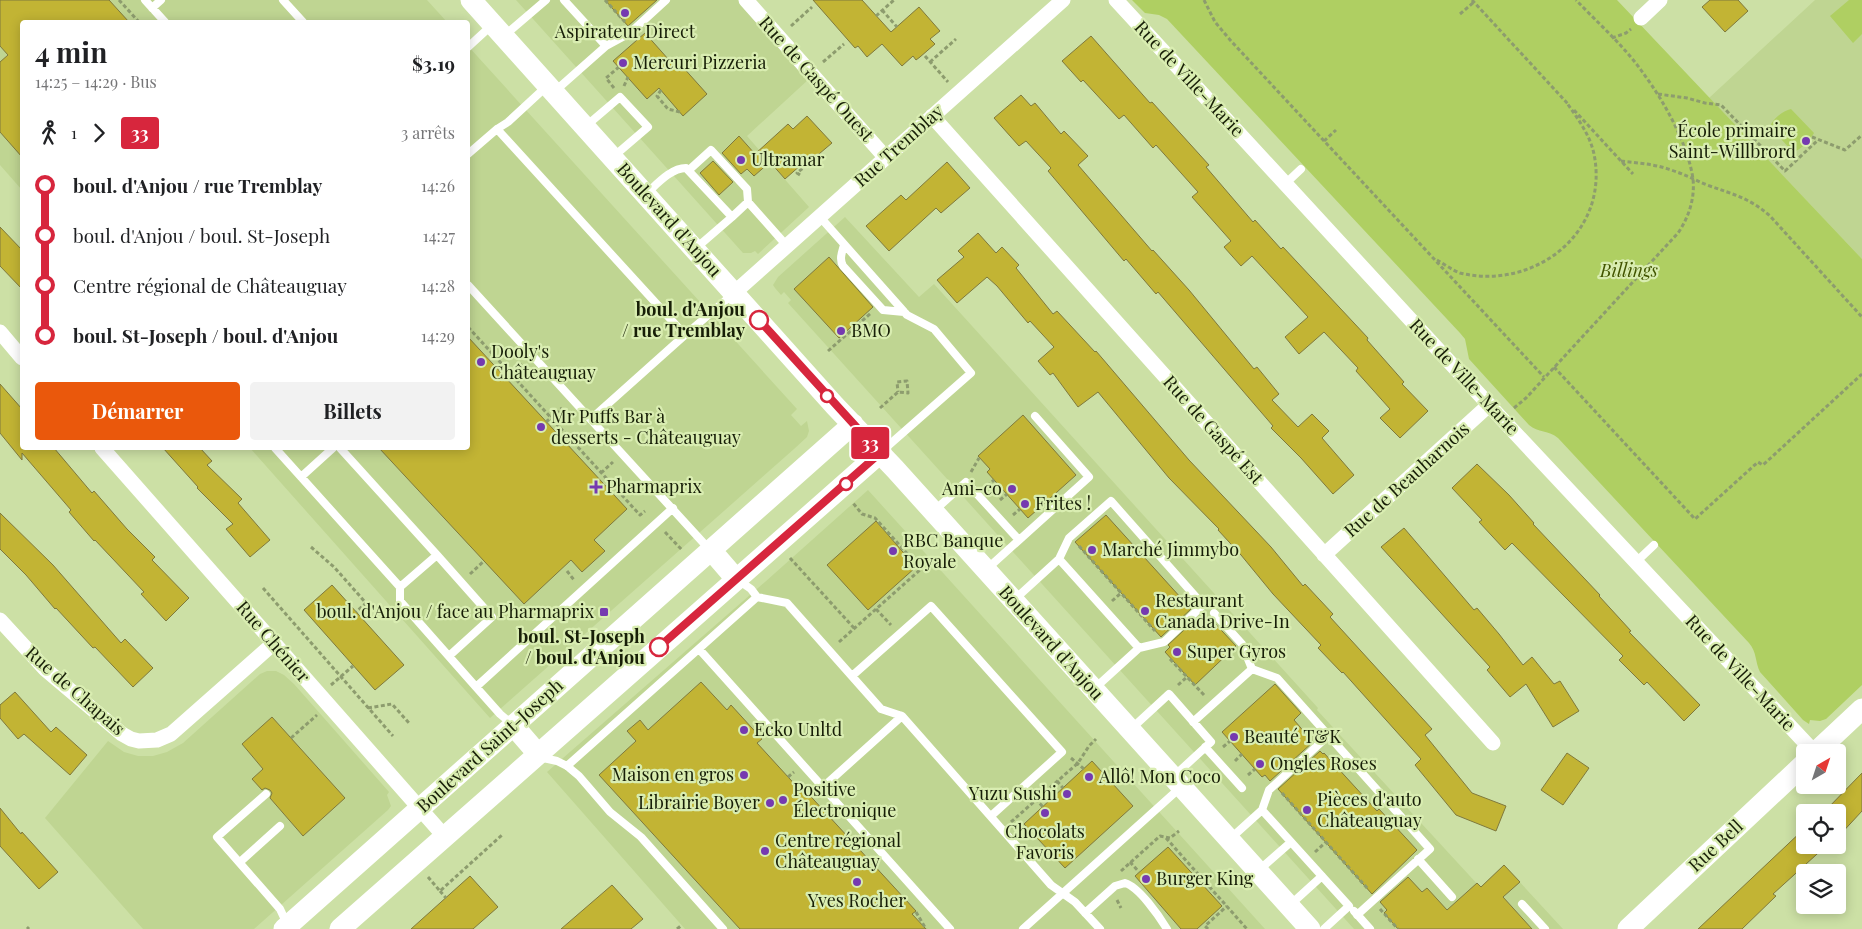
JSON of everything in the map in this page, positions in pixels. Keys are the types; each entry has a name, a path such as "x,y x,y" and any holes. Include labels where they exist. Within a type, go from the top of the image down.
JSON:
{"street":[{"name":"Boulevard d'Anjou","path":"471,0 1310,929"},
{"name":"Rue de Gaspé Ouest","path":"746,0 886,158"},
{"name":"Rue Tremblay","path":"734,293 1063,0"},
{"name":"Rue de Ville-Marie","path":"1116,0 1489,405 1807,744"},
{"path":"1638,22 1660,0"},
{"name":"Rue de Gaspé Est","path":"932,116 1493,744"},
{"path":"0,332 20,356"},
{"name":"Rue de Beauharnois","path":"1324,555 1489,405"},
{"name":"Boulevard Saint-Joseph","path":"287,928 853,424"},
{"name":"Rue Chénier","path":"104,450 445,837"},
{"path":"340,929 880,453"},
{"path":"711,550 736,579"},
{"name":"Rue de Chapais","path":"0,620 45,669 115,728 131,739 140,741 157,740 171,734 274,643"},
{"path":"1824,744 1862,708"},
{"path":"513,725 538,754"},
{"name":"Rue Bell","path":"1631,928 1796,772"}],"lane":[{"path":"145,0 163,20"},
{"path":"152,8 161,0"},
{"path":"283,0 301,20"},
{"path":"470,46 546,0"},
{"path":"564,0 606,46"},
{"path":"470,152 497,129 606,46 630,33 666,0"},
{"path":"586,126 620,97 648,127 613,157"},
{"path":"497,129 685,335"},
{"path":"689,170 711,150 728,172 746,189 748,202 787,246"},
{"path":"646,194 669,174 682,168 689,170 710,189 732,217"},
{"path":"1285,184 1301,169"},
{"path":"696,249 748,202"},
{"path":"820,217 907,316 934,329 971,373 880,453"},
{"path":"844,245 841,262 853,278 883,310 904,312"},
{"path":"470,287 711,550"},
{"path":"591,419 734,293"},
{"path":"986,570 1089,477 1036,416"},
{"path":"277,450 400,587 400,602 500,714 513,725"},
{"path":"301,477 332,450"},
{"path":"342,450 492,617 448,656"},
{"path":"934,512 966,482 1019,540"},
{"path":"1013,600 1059,559 1069,538 1111,501 1203,605 1164,642 1139,648 1094,690"},
{"path":"476,687 673,508"},
{"path":"1636,562 1654,545"},
{"path":"400,587 437,555"},
{"path":"1059,559 1139,648"},
{"path":"736,579 758,597 787,603 881,709 902,716 1051,884 1075,902 1100,929"},
{"path":"567,766 758,597"},
{"path":"852,676 931,606 1062,752 991,816"},
{"path":"1214,614 1242,644 1252,669 1277,678 1430,849 1358,915"},
{"path":"699,649 950,929"},
{"path":"1193,722 1252,669"},
{"path":"1023,929 1064,893 1177,782 1211,742 1168,694 1130,730"},
{"path":"823,787 902,716"},
{"path":"1229,839 1262,810 1269,790 1328,735"},
{"path":"1205,747 1242,788"},
{"path":"538,754 543,758 557,761 567,766 610,812 641,837 723,929"},
{"path":"266,794 217,837 280,909 287,928"},
{"path":"1262,810 1370,929"},
{"path":"240,862 280,826"},
{"path":"1258,871 1291,842"},
{"path":"1418,859 1452,897"},
{"path":"1289,906 1322,876"},
{"path":"1085,913 1115,886 1125,883 1135,888 1159,916 1167,929"},
{"path":"1522,904 1545,929"},
{"path":"1324,929 1349,906"}],"path":[{"path":"120,0 137,20"},
{"path":"605,0 628,26"},
{"path":"876,16 894,0"},
{"path":"1204,0 1215,22 1544,378"},
{"path":"1514,408 1678,233 1686,220 1691,206 1693,179 1684,147 1672,119 1642,71 1576,0"},
{"path":"1460,14 1473,1 1634,174"},
{"path":"791,26 812,8"},
{"path":"882,10 897,27"},
{"path":"1612,38 1626,32 1638,22"},
{"path":"930,62 956,40"},
{"path":"823,62 844,44"},
{"path":"926,56 958,93"},
{"path":"611,83 606,78 619,67"},
{"path":"661,90 657,96 668,109 680,112"},
{"path":"1657,94 1721,105 1786,171 1818,140"},
{"path":"1434,259 1458,272 1477,276 1505,276 1528,270 1551,258 1571,242 1584,223 1590,209 1596,174 1594,153 1588,137 1567,103"},
{"path":"1324,141 1336,130"},
{"path":"1812,138 1845,150 1862,135"},
{"path":"800,175 798,173 810,162 807,159"},
{"path":"1621,161 1658,166 1672,170 1739,195 1757,205 1770,216 1862,317"},
{"path":"828,351 875,310"},
{"path":"470,329 640,515 645,511"},
{"path":"836,336 841,340"},
{"path":"486,356 490,352"},
{"path":"1554,366 1695,519 1758,462 1763,465 1862,374"},
{"path":"506,378 510,374"},
{"path":"880,408 898,392 908,392 907,381 897,382 898,392"},
{"path":"546,422 551,418"},
{"path":"974,463 979,458"},
{"path":"602,482 605,478"},
{"path":"840,640 921,569 875,518 862,514 851,501"},
{"path":"665,532 682,551"},
{"path":"1075,542 1156,632"},
{"path":"311,548 334,567 366,603 356,612"},
{"path":"788,556 854,628"},
{"path":"461,582 484,561"},
{"path":"263,588 394,736"},
{"path":"876,609 888,622"},
{"path":"1170,658 1194,685"},
{"path":"320,695 353,666"},
{"path":"368,708 392,704 409,723"},
{"path":"292,738 319,713"},
{"path":"1008,824 1078,763 1096,739"},
{"path":"1078,763 1084,769"},
{"path":"788,777 792,774"},
{"path":"1057,781 1063,788"},
{"path":"1281,792 1371,892"},
{"path":"1036,800 1042,807"},
{"path":"1119,872 1160,836 1170,838 1179,831"},
{"path":"440,891 502,835"},
{"path":"1165,837 1247,929"},
{"path":"1130,862 1140,872"},
{"path":"427,876 446,898"},
{"path":"1202,929 1227,906"},
{"path":"1384,913 1398,929"},
{"path":"917,922 918,916"},
{"path":"677,929 682,925"}],"shaded area":[{"path":"0,0 427,0 445,20 20,20 20,188 0,165"},
{"path":"516,0 738,0 809,79 747,136 809,207 758,254 755,251 743,253"},
{"name":"École primaire Saint-Willbrord","path":"1815,0 1862,0 1862,259 1709,98"},
{"path":"470,48 797,409 791,415 801,426 807,421 809,431 807,437 794,449 490,718 252,450 470,450"},
{"path":"845,217 919,297 934,284 1318,708 1317,710 1480,887 1504,865 1563,929 1354,929 788,303 791,300 784,292 781,295 775,288 773,285 778,277"},
{"path":"868,490 1265,929 685,929 547,772"},
{"path":"267,671 276,671 294,684 389,792 387,795 391,806 254,929 143,929 45,818 108,741 124,752 138,756 153,756 167,752 183,743 260,674"}],"green space":[{"name":"Billings","path":"1132,0 1617,0 1862,259 1862,685 1826,719 1820,721 1810,720 1809,724 1803,720 1760,672 1749,643 1558,438 1529,425 1469,359 1465,339 1460,333 1167,19 1159,15 1145,13"},
{"path":"1849,0 1862,0 1862,34 1853,43 1830,16"},
{"path":"1791,109 1814,133 1805,144 1793,152 1770,127 1778,116"}],"building":[{"path":"0,0 109,0 127,20 20,20 20,155 0,132 0,62 8,55 0,46"},
{"path":"605,0 657,0 628,26"},
{"path":"813,0 862,0 891,32 919,7 940,31 930,39 935,44 916,60 913,56 902,66 882,44 867,57 858,46 855,48"},
{"path":"1710,0 1738,0 1748,11 1725,32 1702,7"},
{"path":"645,33 677,69 681,65 707,94 683,116 659,88 647,99 613,61"},
{"path":"1091,36 1150,103 1152,102 1209,165 1206,167 1253,222 1255,220 1281,249 1283,247 1368,338 1367,340 1404,382 1402,384 1428,411 1400,438 1380,418 1390,409 1356,371 1358,368 1324,332 1299,354 1285,337 1308,317 1252,256 1241,266 1224,247 1231,241 1192,197 1198,192 1156,145 1153,148 1124,115 1119,119 1083,80 1081,82 1062,61"},
{"path":"1021,95 1031,106 1035,103 1061,134 1064,131 1088,156 1078,165 1152,251 1189,290 1254,369 1257,367 1279,394 1272,400 1298,427 1312,414 1329,431 1322,438 1354,475 1333,494 1271,428 1273,426 1158,292 1156,294 1126,259 1124,261 1048,171 1051,168 1026,141 1019,146 994,118"},
{"path":"807,116 832,143 813,159 810,157 785,179 770,162 754,176 747,169 741,174 722,153 739,136 755,154 788,124 793,129"},
{"name":"Ultramar","path":"713,161 733,182 719,195 700,173"},
{"path":"947,162 970,188 941,213 936,208 889,251 866,226 901,195 906,200"},
{"path":"0,227 20,248 20,287 0,266"},
{"path":"978,233 996,253 1002,247 1019,265 1016,268 1053,314 1057,311 1096,351 1189,460 1271,547 1303,586 1305,584 1333,614 1330,617 1432,729 1425,735 1472,793 1506,806 1496,831 1456,815 1415,765 1421,759 1343,672 1318,648 1321,645 1273,594 1219,529 1169,478 1098,392 1078,407 1053,373 1050,375 1038,361 1054,347 1030,321 1028,323 997,286 987,277 957,303 937,280 964,257 958,251"},
{"path":"829,257 873,307 839,338 794,289"},
{"path":"470,339 627,509 594,540 605,551 582,572 571,560 524,604 381,450 470,450"},
{"path":"0,384 20,407 20,450 56,450 92,493 94,491 127,529 155,557 152,560 189,598 166,621 141,594 144,592 94,541 69,512 71,510 22,453 22,460 0,433"},
{"path":"1023,415 1076,475 1028,518 987,472 990,469 978,456"},
{"path":"165,450 202,450 212,461 207,465 242,499 238,503 270,540 250,557 226,529 233,524"},
{"path":"1477,464 1509,495 1533,524 1600,595 1631,631 1629,632 1700,705 1684,721 1647,682 1644,685 1619,660 1623,656 1512,543 1505,550 1479,522 1482,520 1452,488"},
{"path":"0,513 53,565 121,643 125,639 153,668 133,687 55,609 26,575 0,549"},
{"path":"1106,515 1191,609 1161,637 1075,542"},
{"path":"876,521 916,567 868,610 827,565"},
{"path":"1404,528 1474,610 1477,608 1523,665 1532,657 1554,684 1560,681 1579,711 1553,727 1526,684 1510,697 1487,670 1490,667 1381,547"},
{"path":"332,585 404,665 375,690 304,610"},
{"path":"1198,617 1203,622 1209,617 1236,646 1195,685 1165,652 1170,647 1168,645"},
{"name":"Centre régional Châteauguay","path":"701,682 727,710 731,705 762,739 757,743 800,790 803,788 916,911 912,914 926,929 740,929 599,775 636,741 627,731 640,720 648,730"},
{"path":"1275,684 1301,713 1294,720 1313,742 1270,781 1265,775 1262,777 1222,732"},
{"path":"15,692 51,732 56,727 87,755 70,775 24,734 18,739 0,718 0,705"},
{"path":"272,717 345,798 303,836 270,798 272,793 270,790 265,788 262,790 252,779 263,769 242,744"},
{"path":"1320,751 1324,753 1377,811 1379,809 1417,850 1372,894 1278,789"},
{"path":"1567,753 1589,768 1563,805 1541,790"},
{"path":"1092,761 1133,806 1065,868 1024,824"},
{"path":"1862,773 1862,811 1846,828 1846,804 1832,804 1842,794 1846,794 1846,789"},
{"path":"0,808 21,834 22,832 58,872 39,889 0,846"},
{"path":"1796,836 1796,854 1817,854 1806,864 1796,864 1796,873 1773,894 1776,896 1742,929 1698,929"},
{"path":"1168,847 1222,906 1197,929 1181,929 1135,876"},
{"path":"1504,865 1520,882 1503,897 1532,929 1398,929 1384,913 1387,910 1380,902 1408,877 1422,892 1427,888 1447,910 1477,883 1481,887"},
{"path":"470,876 498,907 473,929 411,929"},
{"path":"612,885 643,919 631,929 561,929"}],"bus line":[{"name":"33","path":"659,647 880,453 835,406 759,320"}],"place":[{"name":"Aspirateur Direct","path":"625,13"},
{"name":"Mercuri Pizzeria","path":"623,63"},
{"name":"École primaire Saint-Willbrord","path":"1806,141"},
{"name":"Ultramar","path":"741,160"},
{"name":"boul. d'Anjou / rue Tremblay","path":"759,320"},
{"name":"BMO","path":"841,331"},
{"name":"Dooly's Châteauguay","path":"481,362"},
{"name":"Mr Puffs Bar à desserts - Châteauguay","path":"541,427"},
{"name":"Pharmaprix","path":"596,487"},
{"name":"Ami-co","path":"1012,489"},
{"name":"Frites !","path":"1025,504"},
{"name":"Marché Jimmybo","path":"1092,550"},
{"name":"RBC Banque Royale","path":"893,551"},
{"name":"Restaurant Canada Drive-In","path":"1145,611"},
{"name":"boul. d'Anjou / face au Pharmaprix","path":"604,612"},
{"name":"boul. St-Joseph / boul. d'Anjou","path":"659,647"},
{"name":"Super Gyros","path":"1177,652"},
{"name":"Ecko Unltd","path":"744,730"},
{"name":"Beauté T&K","path":"1234,737"},
{"name":"Ongles Roses","path":"1260,764"},
{"name":"Maison en gros","path":"744,775"},
{"name":"Allô! Mon Coco","path":"1089,777"},
{"name":"Yuzu Sushi","path":"1067,794"},
{"name":"Positive Électronique","path":"783,800"},
{"name":"Librairie Boyer","path":"770,803"},
{"name":"Pièces d'auto Châteauguay","path":"1307,810"},
{"name":"Chocolats Favoris","path":"1045,813"},
{"name":"Centre régional Châteauguay","path":"765,851"},
{"name":"Burger King","path":"1146,879"},
{"name":"Yves Rocher","path":"857,882"}]}
